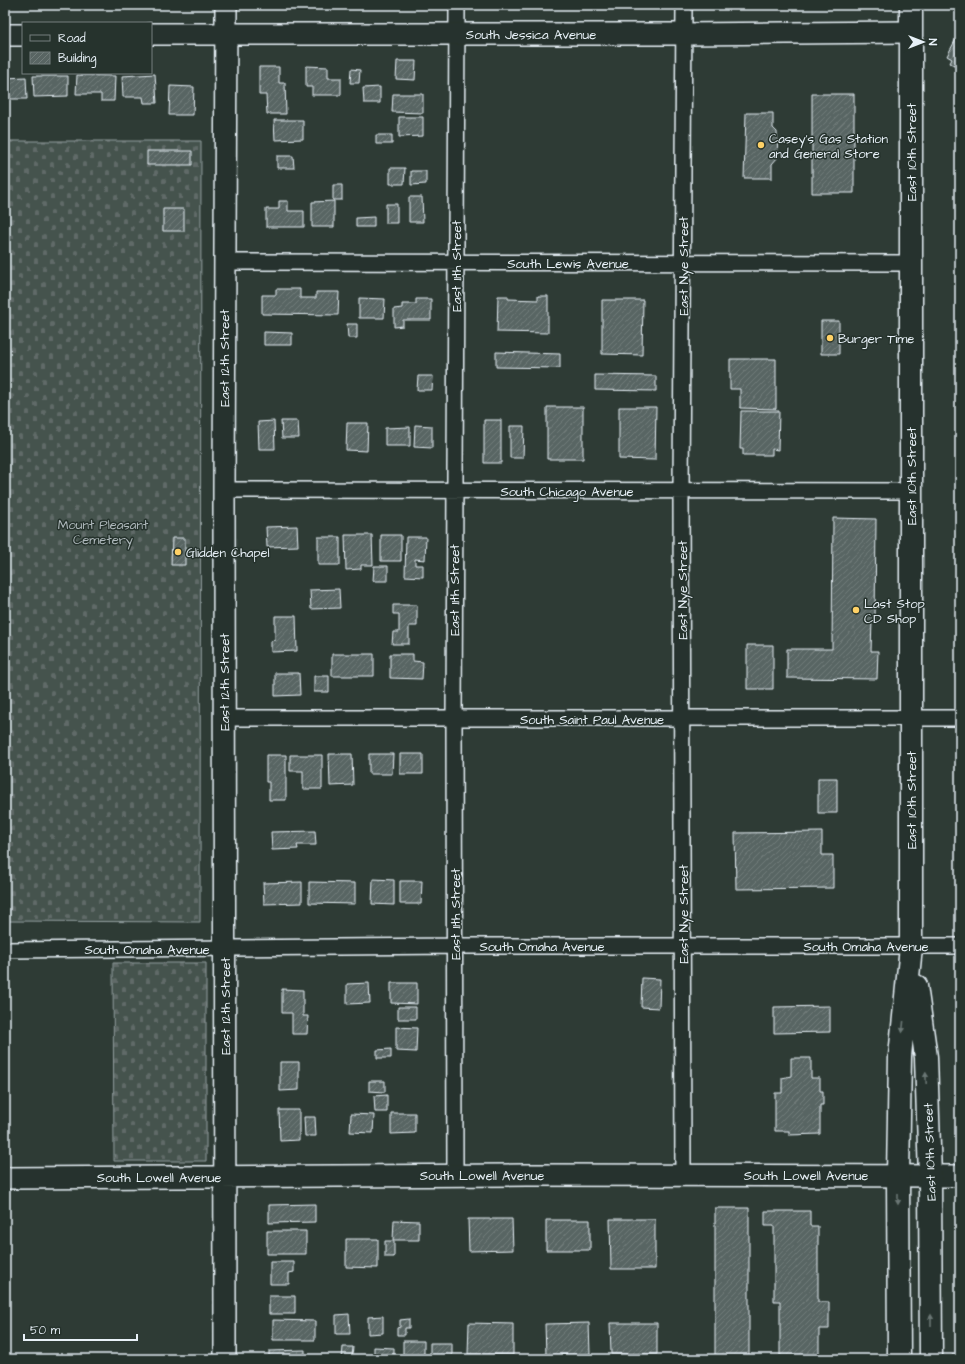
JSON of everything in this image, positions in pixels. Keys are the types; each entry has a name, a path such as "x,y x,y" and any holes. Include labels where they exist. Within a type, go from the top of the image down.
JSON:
{"main road":[{"name":"East 10th Street","path":"899,1359 898,1176 900,1056 911,947 911,5"},
{"name":"East 10th Street","path":"911,947 926,1057 930,1176 931,1359"}],"street":[{"name":"East 12th Street","path":"225,1359 224,262 226,5"},
{"name":"East 11th Street","path":"455,1175 454,491 457,5"},
{"name":"East Nye Street","path":"683,1175 683,719 681,491 684,5"},
{"name":"South Jessica Avenue","path":"152,34 684,34 911,32"},
{"path":"5,35 22,35"},
{"name":"South Lewis Avenue","path":"224,262 911,263"},
{"name":"South Chicago Avenue","path":"224,490 911,491"},
{"name":"South Saint Paul Avenue","path":"224,718 960,718"},
{"name":"South Omaha Avenue","path":"5,950 455,946 960,946"},
{"name":"South Lowell Avenue","path":"5,1178 455,1175 960,1176"}],"green space":[{"name":"Mount Pleasant Cemetery","path":"5,141 201,141 200,922 5,921"},
{"path":"113,963 206,963 206,1161 114,1161"}],"building":[{"path":"744,5 744,6 709,6"},
{"path":"956,39 960,41 960,68 950,63 952,59 947,56"},
{"path":"397,61 416,61 415,80 396,79"},
{"path":"306,66 328,67 328,78 341,78 341,95 312,95 312,87 306,87"},
{"path":"259,67 279,67 279,83 285,83 286,114 267,114 266,95 259,95"},
{"path":"351,69 360,70 359,83 350,83"},
{"path":"155,74 157,103 144,103 143,97 123,97 122,76"},
{"path":"77,75 115,76 114,101 101,101 101,94 76,94"},
{"path":"33,76 68,76 68,96 34,97"},
{"path":"26,77 27,99 5,99 5,78"},
{"path":"170,86 194,87 193,115 169,115"},
{"path":"380,87 380,103 364,103 363,88"},
{"path":"393,94 423,94 423,113 392,112"},
{"path":"812,94 854,94 854,193 812,193"},
{"path":"746,113 773,113 773,128 777,132 778,157 772,164 772,178 744,178"},
{"path":"399,117 423,117 423,136 399,137"},
{"path":"274,120 303,120 303,139 275,140"},
{"path":"376,135 392,135 392,144 376,144"},
{"path":"147,151 192,151 192,165 147,165"},
{"path":"277,156 293,156 294,168 277,168"},
{"path":"390,168 405,168 404,184 390,184"},
{"path":"411,171 426,171 426,184 411,185"},
{"path":"333,185 342,185 342,200 333,200"},
{"path":"409,197 422,197 423,222 409,222"},
{"path":"279,201 288,201 288,211 304,211 304,227 266,227 266,209 279,209"},
{"path":"334,201 334,227 312,227 312,202"},
{"path":"386,204 397,204 397,223 386,223"},
{"path":"163,209 184,209 184,231 163,231"},
{"path":"374,217 374,227 356,227 356,218"},
{"path":"276,289 300,289 300,298 316,298 316,292 339,292 338,315 262,314 262,295 276,295"},
{"path":"498,296 508,296 508,299 538,300 538,296 548,296 548,333 497,332"},
{"path":"359,298 385,299 384,318 359,318"},
{"path":"416,299 431,299 431,320 403,320 403,326 394,327 394,309 402,308 402,304 416,304"},
{"path":"602,300 643,300 642,355 602,354"},
{"name":"Burger Time","path":"821,321 839,321 839,354 821,354"},
{"path":"347,324 357,324 357,338 348,338"},
{"path":"264,332 292,333 292,345 264,345"},
{"path":"496,352 560,354 560,368 496,367"},
{"path":"730,359 776,359 776,409 740,408 740,389 730,389"},
{"path":"595,375 656,376 656,391 595,390"},
{"path":"418,376 433,376 432,390 417,390"},
{"path":"547,407 583,407 583,459 547,459"},
{"path":"619,407 656,407 655,460 619,459"},
{"path":"741,411 779,411 778,450 772,449 772,455 743,455 743,449 740,449"},
{"path":"484,420 501,420 501,463 484,463"},
{"path":"274,421 275,449 259,449 258,422"},
{"path":"281,421 298,421 299,438 282,438"},
{"path":"347,423 368,423 367,451 346,450"},
{"path":"415,425 432,426 432,448 414,447"},
{"path":"510,426 524,426 523,458 510,458"},
{"path":"410,427 410,446 385,446 385,428"},
{"path":"833,518 876,519 875,620 872,620 871,651 878,651 877,679 787,678 787,649 832,649"},
{"path":"297,526 298,546 267,547 266,527"},
{"path":"345,535 372,535 373,565 361,565 361,569 346,570"},
{"path":"381,535 401,535 401,561 381,561"},
{"path":"318,537 340,537 340,565 318,565"},
{"path":"406,537 426,537 425,560 415,559 415,565 423,565 423,577 405,576"},
{"name":"Glidden Chapel","path":"172,538 185,538 185,565 171,565"},
{"path":"374,566 388,566 388,581 373,581"},
{"path":"339,589 340,608 311,609 310,590"},
{"path":"393,605 417,605 417,626 409,626 409,644 392,644 393,632 399,632 399,614 393,614"},
{"path":"275,616 296,616 297,651 271,652 271,641 275,640"},
{"path":"747,645 773,645 773,689 747,689"},
{"path":"332,654 374,654 374,676 332,676"},
{"path":"390,654 413,654 413,661 423,662 422,679 390,678"},
{"path":"275,673 299,673 300,695 275,696"},
{"path":"314,676 329,676 329,692 314,692"},
{"path":"329,754 352,754 353,785 330,786"},
{"path":"369,754 393,754 392,774 369,774"},
{"path":"400,754 423,754 423,774 400,774"},
{"path":"266,755 286,755 286,800 269,800 269,782 266,782"},
{"path":"290,755 322,755 322,789 303,789 303,771 290,771"},
{"path":"818,778 837,778 837,813 818,813"},
{"path":"315,831 316,845 297,845 298,849 272,850 271,832"},
{"path":"822,832 822,855 833,855 833,888 736,889 735,833"},
{"path":"373,879 394,880 394,905 372,904"},
{"path":"400,881 422,881 421,904 400,904"},
{"path":"302,882 302,903 264,904 263,883"},
{"path":"309,882 355,883 355,904 309,903"},
{"path":"642,978 660,979 659,1008 641,1007"},
{"path":"369,983 370,1003 347,1004 347,984"},
{"path":"391,983 417,983 417,1004 391,1003"},
{"path":"282,989 303,990 303,1016 308,1016 307,1034 292,1034 292,1013 282,1013"},
{"path":"830,1006 830,1032 774,1033 774,1007"},
{"path":"398,1007 416,1007 416,1019 398,1019"},
{"path":"396,1027 417,1028 416,1052 396,1051"},
{"path":"391,1049 391,1058 377,1058 377,1050"},
{"path":"791,1058 811,1058 811,1078 820,1078 820,1091 823,1091 823,1105 820,1105 820,1134 789,1135 789,1131 775,1131 775,1093 782,1093 782,1078 791,1076"},
{"path":"280,1062 299,1062 299,1090 280,1091"},
{"path":"369,1081 385,1081 385,1092 369,1091"},
{"path":"387,1095 387,1112 375,1112 374,1096"},
{"path":"279,1110 299,1110 299,1140 280,1141"},
{"path":"391,1113 415,1113 415,1133 391,1134"},
{"path":"351,1114 374,1115 373,1133 350,1132"},
{"path":"304,1117 315,1117 316,1136 305,1136"},
{"path":"315,1204 315,1222 269,1223 269,1205"},
{"path":"715,1208 749,1208 749,1359 715,1359"},
{"path":"765,1211 810,1211 810,1226 818,1226 818,1302 829,1302 829,1329 819,1329 819,1356 780,1356 780,1301 774,1301 774,1226 765,1226"},
{"path":"957,1213 960,1213 960,1264 957,1264"},
{"path":"468,1219 512,1219 513,1250 469,1251"},
{"path":"610,1219 655,1219 655,1269 611,1269"},
{"path":"394,1220 419,1221 419,1240 393,1240"},
{"path":"546,1220 590,1220 590,1250 546,1250"},
{"path":"267,1231 306,1231 306,1254 267,1254"},
{"path":"346,1239 378,1239 378,1268 346,1267"},
{"path":"385,1241 394,1241 394,1257 385,1257"},
{"path":"270,1262 294,1262 294,1272 289,1273 289,1284 270,1284"},
{"path":"269,1296 295,1296 295,1314 269,1314"},
{"path":"349,1314 350,1334 336,1334 336,1315"},
{"path":"383,1316 383,1333 368,1334 368,1317"},
{"path":"409,1319 409,1328 405,1328 405,1335 397,1335 397,1328 400,1327 400,1320"},
{"path":"273,1320 315,1321 315,1340 273,1340"},
{"path":"469,1323 513,1324 513,1355 468,1354"},
{"path":"589,1323 590,1354 546,1355 545,1324"},
{"path":"610,1323 657,1323 657,1354 611,1354"},
{"path":"403,1341 424,1341 424,1359 403,1359"},
{"path":"430,1343 452,1343 452,1359 430,1359"},
{"path":"343,1347 353,1347 352,1359 342,1359"},
{"path":"374,1347 394,1348 394,1359 374,1359"},
{"path":"305,1350 305,1359 269,1359 269,1351"},
{"path":"952,1355 960,1355 960,1359 952,1359"}],"place":[{"name":"Casey's Gas Station and General Store","path":"761,145"},
{"name":"Burger Time","path":"830,338"},
{"name":"Glidden Chapel","path":"178,552"},
{"name":"Last Stop CD Shop","path":"856,610"}]}
